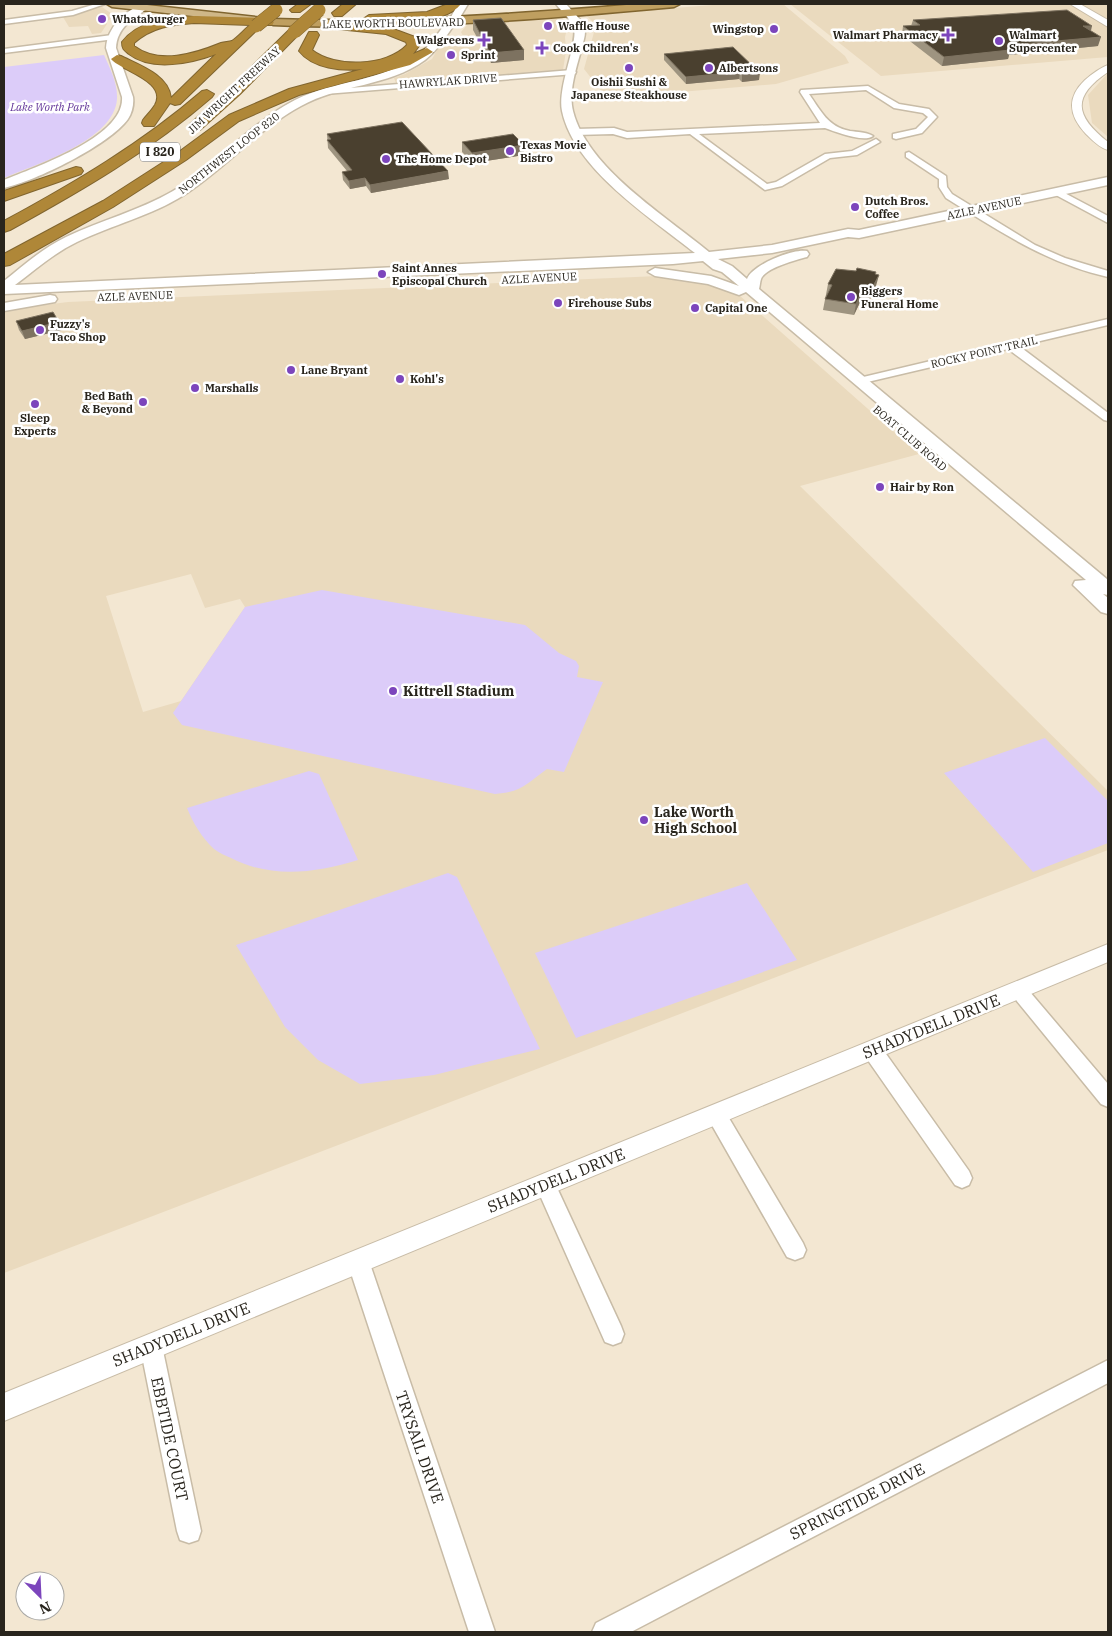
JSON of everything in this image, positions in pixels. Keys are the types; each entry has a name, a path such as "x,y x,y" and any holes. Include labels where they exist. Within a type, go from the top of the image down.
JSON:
{"highway":[{"path":"211,4 277,16"},
{"path":"292,54 314,33 350,4"},
{"path":"326,15 380,18 430,14 446,10 455,4"},
{"path":"464,4 485,12 520,12"},
{"name":"LAKE WORTH BOULEVARD","path":"453,20 520,12 620,4"},
{"name":"LAKE WORTH BOULEVARD","path":"277,16 326,15 453,20 565,8 674,4"},
{"name":"JIM WRIGHT FREEWAY","path":"244,36 256,26 300,7"},
{"path":"314,33 306,47 305,51 308,55 325,63 340,65 373,64 390,61 406,54 413,46 411,40 397,33 326,15"},
{"name":"JIM WRIGHT FREEWAY","path":"184,136 234,91 294,32 326,15"},
{"path":"244,36 211,53 189,58 148,57 132,52 128,47 128,42 138,32 176,21 277,16"},
{"path":"136,132 186,92 209,67 244,36"},
{"path":"234,118 294,92 405,62 427,52"},
{"path":"114,57 149,76 160,86 164,96 162,104 149,123"},
{"name":"JIM WRIGHT FREEWAY","path":"4,227 57,199 108,168 164,130 216,86"},
{"path":"70,241 127,203 181,157 234,118 254,96"},
{"path":"4,212 100,156"},
{"path":"4,260 87,216 181,157"},
{"path":"4,196 76,170"},
{"path":"108,185 122,176"}],"main road":[{"path":"108,4 124,11 126,20"},
{"name":"LAKE WORTH BOULEVARD","path":"112,4 277,16"},
{"name":"NORTHWEST LOOP 820","path":"4,288 33,265 70,241 173,196 288,109 325,92 393,72 413,63 427,52 464,4"},
{"path":"4,184 88,147 106,135 121,120 127,110 128,99 114,57 111,45 112,37 116,28 148,6"},
{"name":"BOAT CLUB ROAD","path":"565,8 575,20 580,31 567,109 574,132 584,149 603,171 713,262 718,272 747,291 859,381 1108,589"},
{"name":"AZLE AVENUE","path":"4,301 494,275 655,272 713,262 756,251 848,233 859,234 1108,181"},
{"name":"AZLE AVENUE","path":"672,228 682,234 715,246 756,251"},
{"name":"AZLE AVENUE","path":"638,262 661,257 675,250 677,246 672,228"},
{"name":"AZLE AVENUE","path":"494,275 638,262 754,262 825,248 856,238 859,234"},
{"path":"655,272 706,279 747,291 755,276 763,269 781,261 825,248"},
{"path":"33,265 37,276 45,283 66,287"},
{"name":"AZLE AVENUE","path":"4,288 433,278"},
{"name":"BOAT CLUB ROAD","path":"747,291 1108,608"},
{"path":"4,307 52,299"}],"street":[{"path":"4,22 73,13 102,4"},
{"path":"1074,4 1108,24"},
{"path":"4,51 112,37"},
{"path":"1108,68 1085,84 1079,91 1076,102 1078,115 1087,129 1108,147"},
{"name":"HAWRYLAK DRIVE","path":"325,92 572,72"},
{"path":"693,133 765,187 779,184 828,156 854,154 888,134 919,131 933,117 926,111 896,106 868,88 804,92 826,125"},
{"path":"574,132 614,131 627,135 826,125 843,132 877,141"},
{"path":"888,134 898,140 891,143 934,167 943,178 949,196 962,202 1032,247 1068,262 1108,274"},
{"path":"902,150 929,156"},
{"path":"1058,192 1108,220"},
{"name":"ROCKY POINT TRAIL","path":"859,381 1108,322"},
{"path":"1011,346 1108,418"},
{"name":"SHADYDELL DRIVE","path":"4,1407 1108,953"},
{"path":"1018,990 1108,1098"},
{"path":"872,1050 962,1178"},
{"path":"716,1114 795,1250"},
{"path":"545,1184 613,1334"},
{"name":"TRYSAIL DRIVE","path":"358,1262 482,1632"},
{"name":"EBBTIDE COURT","path":"151,1346 189,1531"},
{"name":"SPRINGTIDE DRIVE","path":"605,1632 1108,1371"}],"shaded area":[{"path":"725,4 783,4 845,56 849,63 776,84 607,98 584,69 596,25 586,15"},
{"path":"790,4 1108,4 1108,57 881,76"},
{"path":"102,7 115,16 106,22 107,24 101,33 92,34 88,26 69,27 63,17"},
{"path":"559,17 564,19 568,25 565,37 566,50 540,52 566,51 563,70 396,83 394,78 432,59 445,36 463,36 461,32 467,25"},
{"path":"1108,73 1108,137 1092,123 1088,95"},
{"path":"658,276 719,287 739,295 919,454 800,486 1108,791 1108,850 4,1273 4,310 68,302","holes":["191,574 205,608 240,599 245,607 181,701 143,712 106,596"]}],"green space":[{"name":"Lake Worth Park","path":"104,55 115,82 117,99 113,114 103,127 71,149 4,178 4,67"},
{"name":"Kittrell Stadium","path":"322,590 525,625 559,653 576,661 579,666 577,677 603,682 564,772 547,769 518,789 495,794 182,725 173,713 245,607"},
{"path":"1045,738 1108,801 1108,843 1033,872 944,773"},
{"path":"309,771 319,774 358,860 310,871 294,872 262,869 246,865 214,849 198,830 187,808"},
{"path":"448,873 457,877 540,1049 434,1075 360,1084 318,1060 285,1027 236,945"},
{"path":"747,883 797,960 576,1038 535,953"}],"building":[{"name":"Walmart Supercenter","path":"1067,10 1092,26 1083,26 1101,37 1011,45 1010,50 944,57 903,26 920,25 913,20"},
{"path":"501,18 524,50 490,53 473,20"},
{"name":"Albertsons","path":"733,47 760,73 742,75 740,72 686,77 664,54"},
{"name":"The Home Depot","path":"402,122 448,171 370,185 365,178 349,181 342,172 352,170 327,140 331,139 327,134"},
{"path":"513,134 524,145 472,153 462,142"},
{"path":"857,268 876,272 875,274 879,275 872,288 864,286 856,304 825,299 832,285 828,284 836,269 856,271"},
{"path":"53,312 59,322 22,331 16,321"}],"place":[{"name":"Whataburger","path":"102,19"},
{"name":"Waffle House","path":"548,26"},
{"name":"Wingstop","path":"774,29"},
{"name":"Walmart Pharmacy","path":"948,35"},
{"name":"Walgreens","path":"484,40"},
{"name":"Walmart Supercenter","path":"999,41"},
{"name":"Cook Children's","path":"542,48"},
{"name":"Sprint","path":"451,55"},
{"name":"Oishii Sushi & Japanese Steakhouse","path":"629,68"},
{"name":"Albertsons","path":"709,68"},
{"name":"Texas Movie Bistro","path":"510,151"},
{"name":"The Home Depot","path":"386,159"},
{"name":"Dutch Bros. Coffee","path":"855,207"},
{"name":"Saint Annes Episcopal Church","path":"382,274"},
{"name":"Biggers Funeral Home","path":"851,297"},
{"name":"Firehouse Subs","path":"558,303"},
{"name":"Capital One","path":"695,308"},
{"name":"Fuzzy's Taco Shop","path":"40,330"},
{"name":"Lane Bryant","path":"291,370"},
{"name":"Kohl's","path":"400,379"},
{"name":"Marshalls","path":"195,388"},
{"name":"Bed Bath & Beyond","path":"143,402"},
{"name":"Sleep Experts","path":"35,404"},
{"name":"Hair by Ron","path":"880,487"},
{"name":"Kittrell Stadium","path":"393,691"},
{"name":"Lake Worth High School","path":"644,820"}]}
